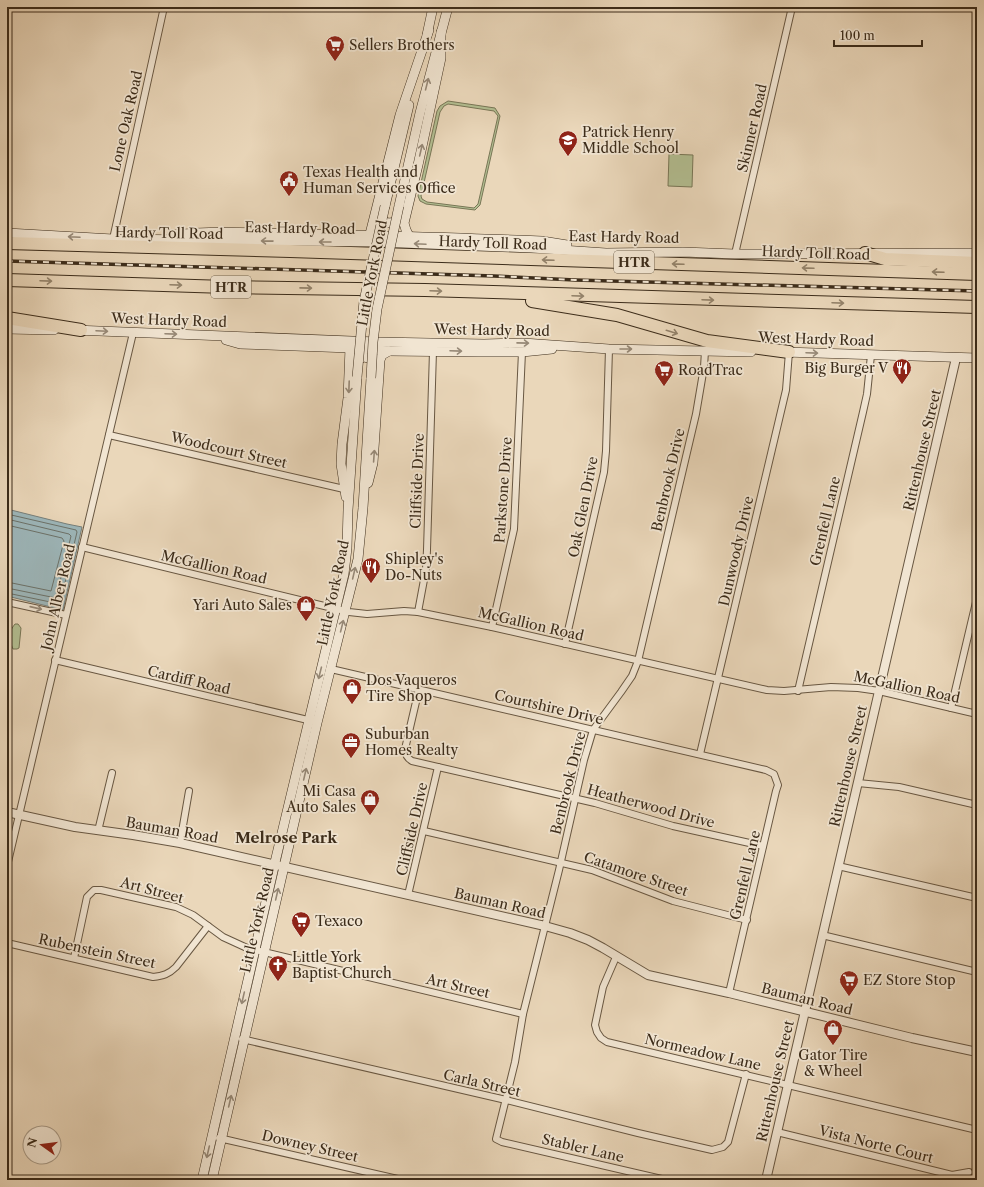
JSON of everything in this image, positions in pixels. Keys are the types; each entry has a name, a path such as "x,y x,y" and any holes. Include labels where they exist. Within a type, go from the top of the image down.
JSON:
{"highway":[{"name":"Hardy Toll Road","path":"7,243 278,250 977,274"},
{"path":"865,253 885,259 977,263"},
{"name":"HTR","path":"7,280 977,308"},
{"path":"455,292 601,312 634,319 707,341 789,352"},
{"path":"7,318 81,330"}],"main road":[{"name":"Little York Road","path":"212,1180 244,1040 274,865 313,721 331,669 358,558 363,508 373,342 377,309 420,113 448,7"},
{"path":"433,11 445,18"},
{"name":"Little York Road","path":"202,1180 234,1038 284,867 344,574 347,548 353,374 364,301 384,206 433,11"},
{"path":"370,234 400,115 428,30"},
{"path":"409,236 404,223 440,64 441,32"},
{"path":"375,212 377,219 388,223 399,222 406,215"},
{"path":"113,239 198,232 370,234 542,241 606,253"},
{"name":"East Hardy Road","path":"7,233 113,239 376,242 532,248 606,253 977,253"},
{"name":"West Hardy Road","path":"7,329 81,330 359,342 484,344 523,343 609,349 789,352 977,358"},
{"path":"203,335 240,344 389,351 433,350 522,352 573,346"},
{"path":"350,348 353,374"},
{"path":"363,508 373,463 379,367 382,355 389,351"},
{"path":"348,510 341,464 348,398 355,361 364,357 375,360 379,367"}],"street":[{"name":"Lone Oak Road","path":"113,239 164,7"},
{"name":"Skinner Road","path":"735,254 792,7"},
{"name":"John Alber Road","path":"7,866 132,333"},
{"name":"Oak Glen Drive","path":"565,644 604,472 609,349"},
{"name":"Cliffside Drive","path":"418,612 426,569 433,350"},
{"name":"Benbrook Drive","path":"496,1139 506,1100 523,1014 576,799 584,760 593,730 632,676 638,661 696,414 704,367 705,351"},
{"name":"Parkstone Drive","path":"492,627 514,530 522,352"},
{"name":"Dunwoody Drive","path":"700,754 719,679 786,390 789,352"},
{"name":"Grenfell Lane","path":"798,691 866,400 871,355"},
{"name":"Rittenhouse Street","path":"766,1180 956,358"},
{"name":"Woodcourt Street","path":"109,435 344,489"},
{"name":"McGallion Road","path":"82,547 346,611 367,614 404,611 418,612 492,627 767,690 798,691 831,687 846,687 879,691 977,714"},
{"path":"951,708 977,598"},
{"path":"7,602 66,615"},
{"name":"Cardiff Road","path":"55,660 313,721"},
{"name":"Courtshire Drive","path":"331,669 762,769"},
{"name":"Heatherwood Drive","path":"419,689 405,754 412,761 616,808 673,826 763,846"},
{"name":"Cliffside Drive","path":"408,895 438,767"},
{"name":"Grenfell Lane","path":"729,993 778,785 774,774 762,769"},
{"path":"98,831 112,773"},
{"path":"858,783 899,788 977,805"},
{"path":"180,843 189,791"},
{"name":"Bauman Road","path":"7,812 98,831 180,843 545,926 588,940 648,976 729,993 912,1038 977,1052"},
{"name":"Catamore Street","path":"424,831 560,862 605,874 673,901 747,920"},
{"path":"838,866 977,898"},
{"name":"Art Street","path":"74,958 87,897 94,890 101,890 176,907 193,915 233,943 259,951 523,1014"},
{"name":"Rubenstein Street","path":"7,943 153,977 165,975 176,967 208,926"},
{"path":"822,935 977,972"},
{"name":"Normeadow Lane","path":"616,957 603,987 595,1025 601,1038 607,1042 977,1130"},
{"name":"Carla Street","path":"234,1038 506,1100 712,1150 723,1147 728,1142 746,1074"},
{"name":"Vista Norte Court","path":"777,1132 952,1175 969,1172"},
{"name":"Downey Street","path":"212,1136 402,1180"},
{"name":"Stabler Lane","path":"496,1139 510,1144 666,1180"}],"green space":[{"path":"448,101 495,108 500,116 480,205 475,210 426,204 420,201 418,196 437,111 440,106","holes":["448,104 494,111 498,116 478,204 474,208 427,202 422,199 421,196 440,112 444,106"]},
{"path":"669,154 693,155 692,187 668,186"},
{"path":"15,624 18,624 21,628 19,648 13,649 10,636 11,630"}],"water":[{"path":"7,509 82,527 63,610 7,596"}],"railway":[{"path":"7,261 494,276 575,280 977,291"}],"place":[{"name":"Sellers Brothers","path":"335,62"},
{"name":"Patrick Henry Middle School","path":"568,157"},
{"name":"Texas Health and Human Services Office","path":"289,197"},
{"name":"Big Burger V","path":"902,385"},
{"name":"RoadTrac","path":"664,387"},
{"name":"Shipley's Do-Nuts","path":"371,584"},
{"name":"Yari Auto Sales","path":"306,622"},
{"name":"Dos Vaqueros Tire Shop","path":"352,705"},
{"name":"Suburban Homes Realty","path":"351,759"},
{"name":"Mi Casa Auto Sales","path":"370,816"},
{"name":"Texaco","path":"301,938"},
{"name":"Little York Baptist Church","path":"278,982"},
{"name":"EZ Store Stop","path":"849,997"},
{"name":"Gator Tire & Wheel","path":"833,1046"}],"district":[{"name":"Melrose Park","path":"286,838"}]}
